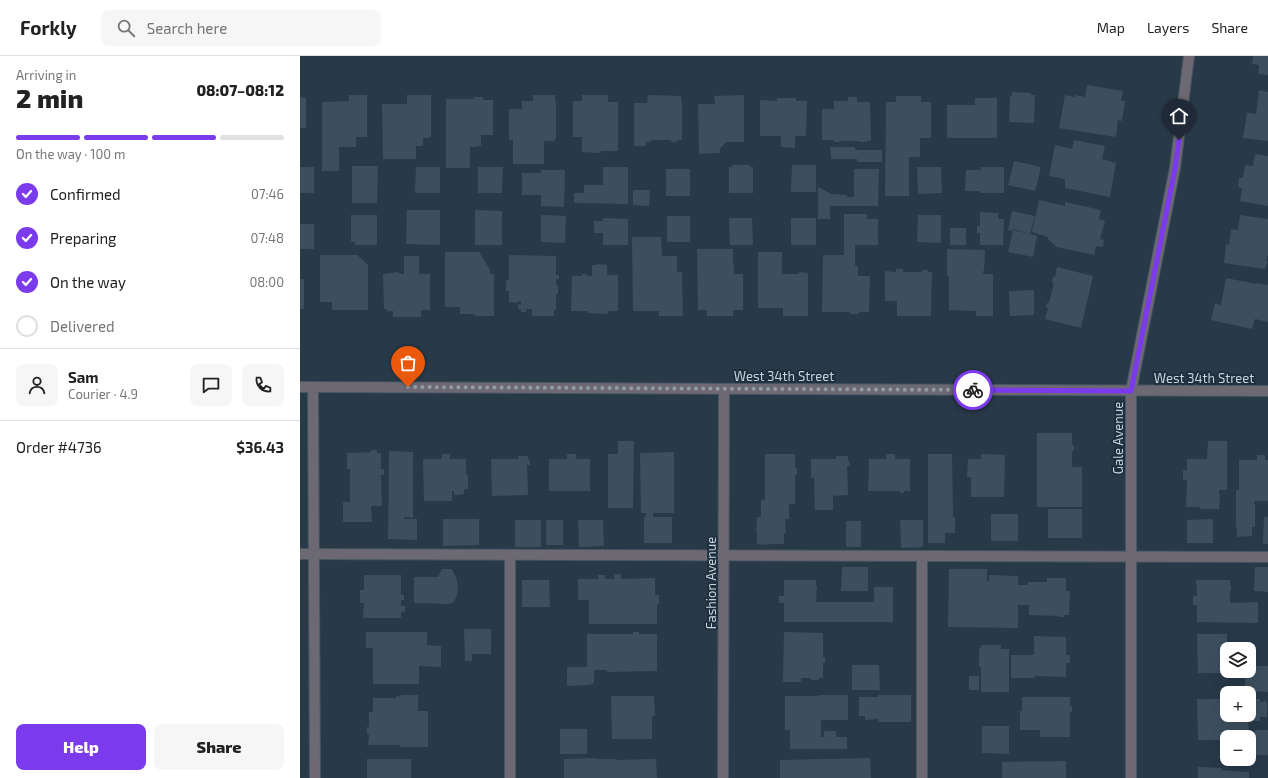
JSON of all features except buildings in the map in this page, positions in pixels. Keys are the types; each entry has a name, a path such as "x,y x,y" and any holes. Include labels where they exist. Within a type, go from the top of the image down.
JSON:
{"street":[{"name":"Gale Avenue","path":"1131,778 1131,391 1175,168 1189,56"},
{"name":"West 34th Street","path":"300,387 1268,391"},
{"path":"313,387 315,778"},
{"name":"Fashion Avenue","path":"723,778 724,389"},
{"path":"300,554 1268,557"},
{"path":"510,555 510,778"},
{"path":"922,556 922,778"}],"way so far":[{"path":"408,387 973,390"}],"route":[{"path":"973,390 1131,391 1175,168 1179,140"}]}
